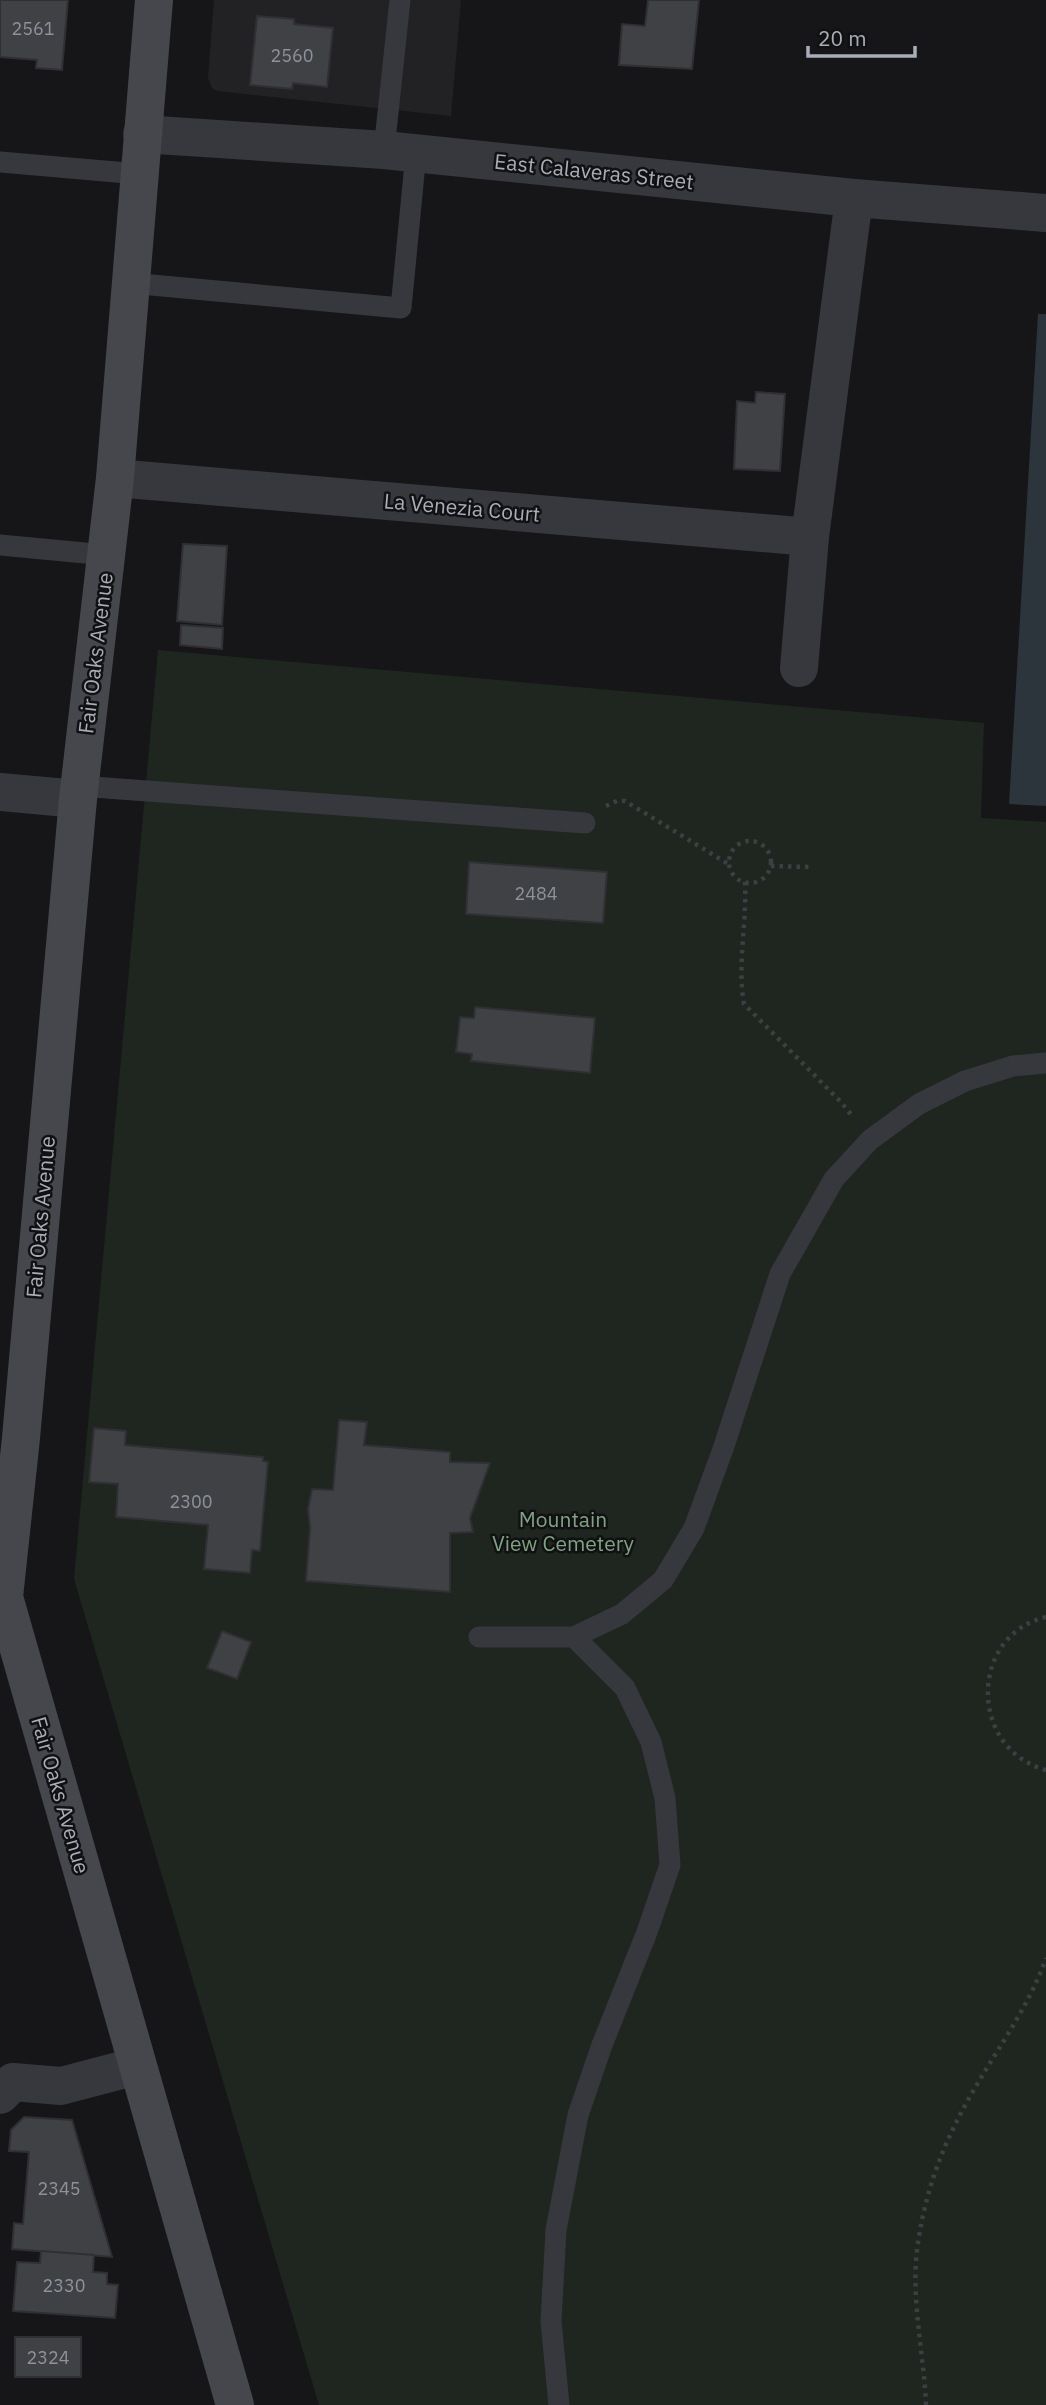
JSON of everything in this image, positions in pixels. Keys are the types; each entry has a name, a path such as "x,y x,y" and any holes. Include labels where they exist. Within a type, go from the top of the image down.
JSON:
{"main road":[{"name":"Fair Oaks Avenue","path":"154,0 115,478 79,792 21,1438 2,1597 235,2405"}],"street":[{"name":"East Calaveras Street","path":"142,134 400,152 854,198 1046,214"},
{"path":"799,668 810,537 854,198"},
{"name":"La Venezia Court","path":"115,478 810,537"},
{"path":"0,792 79,792"},
{"path":"0,2095 13,2082 61,2086 137,2066"}],"lane":[{"path":"130,283 401,308 400,0"},
{"path":"0,162 139,174"},
{"path":"0,545 106,555"},
{"path":"79,792 585,823"},
{"path":"479,1637 575,1637 622,1614 663,1580 694,1528 723,1449 780,1274 834,1179 870,1140 919,1104 965,1081 1013,1066 1046,1063"},
{"path":"559,2405 551,2321 556,2230 578,2115 670,1865 665,1798 651,1742 625,1688 575,1637"}],"path":[{"path":"585,823 594,820 600,808 617,801 625,801 730,865"},
{"path":"747,841 754,841 766,847 771,866 758,881 746,882 733,874 731,854 734,848 747,841"},
{"path":"771,866 810,867"},
{"path":"746,882 741,988 744,1004 841,1102 870,1140"},
{"path":"1046,1617 1014,1633 995,1657 987,1688 990,1719 1006,1747 1030,1766 1046,1770"},
{"path":"926,2405 918,2307 917,2252 931,2180 958,2118 1035,1988 1046,1958"}],"shaded area":[{"path":"214,0 461,0 451,116 217,91 212,88 208,78"},
{"path":"1038,314 1046,314 1046,806 1009,804"}],"green space":[{"name":"Mountain View Cemetery","path":"158,650 984,723 981,818 1046,822 1046,2405 319,2405 74,1579"}],"building":[{"path":"0,0 68,0 62,70 36,68 37,60 0,57"},
{"path":"648,0 699,0 692,69 619,65 622,24 645,26"},
{"path":"257,16 294,19 294,24 333,28 327,87 293,83 292,89 250,85"},
{"path":"756,392 785,394 780,471 734,469 737,401 755,403"},
{"path":"183,544 227,546 222,625 177,621"},
{"path":"181,625 223,628 222,649 180,645"},
{"path":"469,862 607,872 603,923 466,914"},
{"path":"475,1007 595,1018 590,1073 471,1061 472,1054 456,1052 460,1017 474,1018"},
{"path":"339,1420 367,1422 364,1445 450,1452 450,1462 490,1463 470,1518 473,1532 450,1533 450,1592 306,1581 310,1528 308,1509 312,1489 333,1490"},
{"path":"94,1428 126,1431 125,1445 263,1457 263,1461 268,1462 260,1551 252,1550 250,1573 204,1569 208,1525 116,1517 118,1484 89,1482"},
{"path":"222,1631 251,1642 237,1679 207,1668"},
{"path":"24,2117 72,2120 112,2257 12,2249 14,2223 23,2224 29,2152 9,2151 11,2130"},
{"path":"41,2251 94,2255 93,2272 107,2273 107,2284 118,2285 115,2318 13,2311 17,2262 40,2263"},
{"path":"15,2337 81,2337 81,2377 15,2377"}]}
